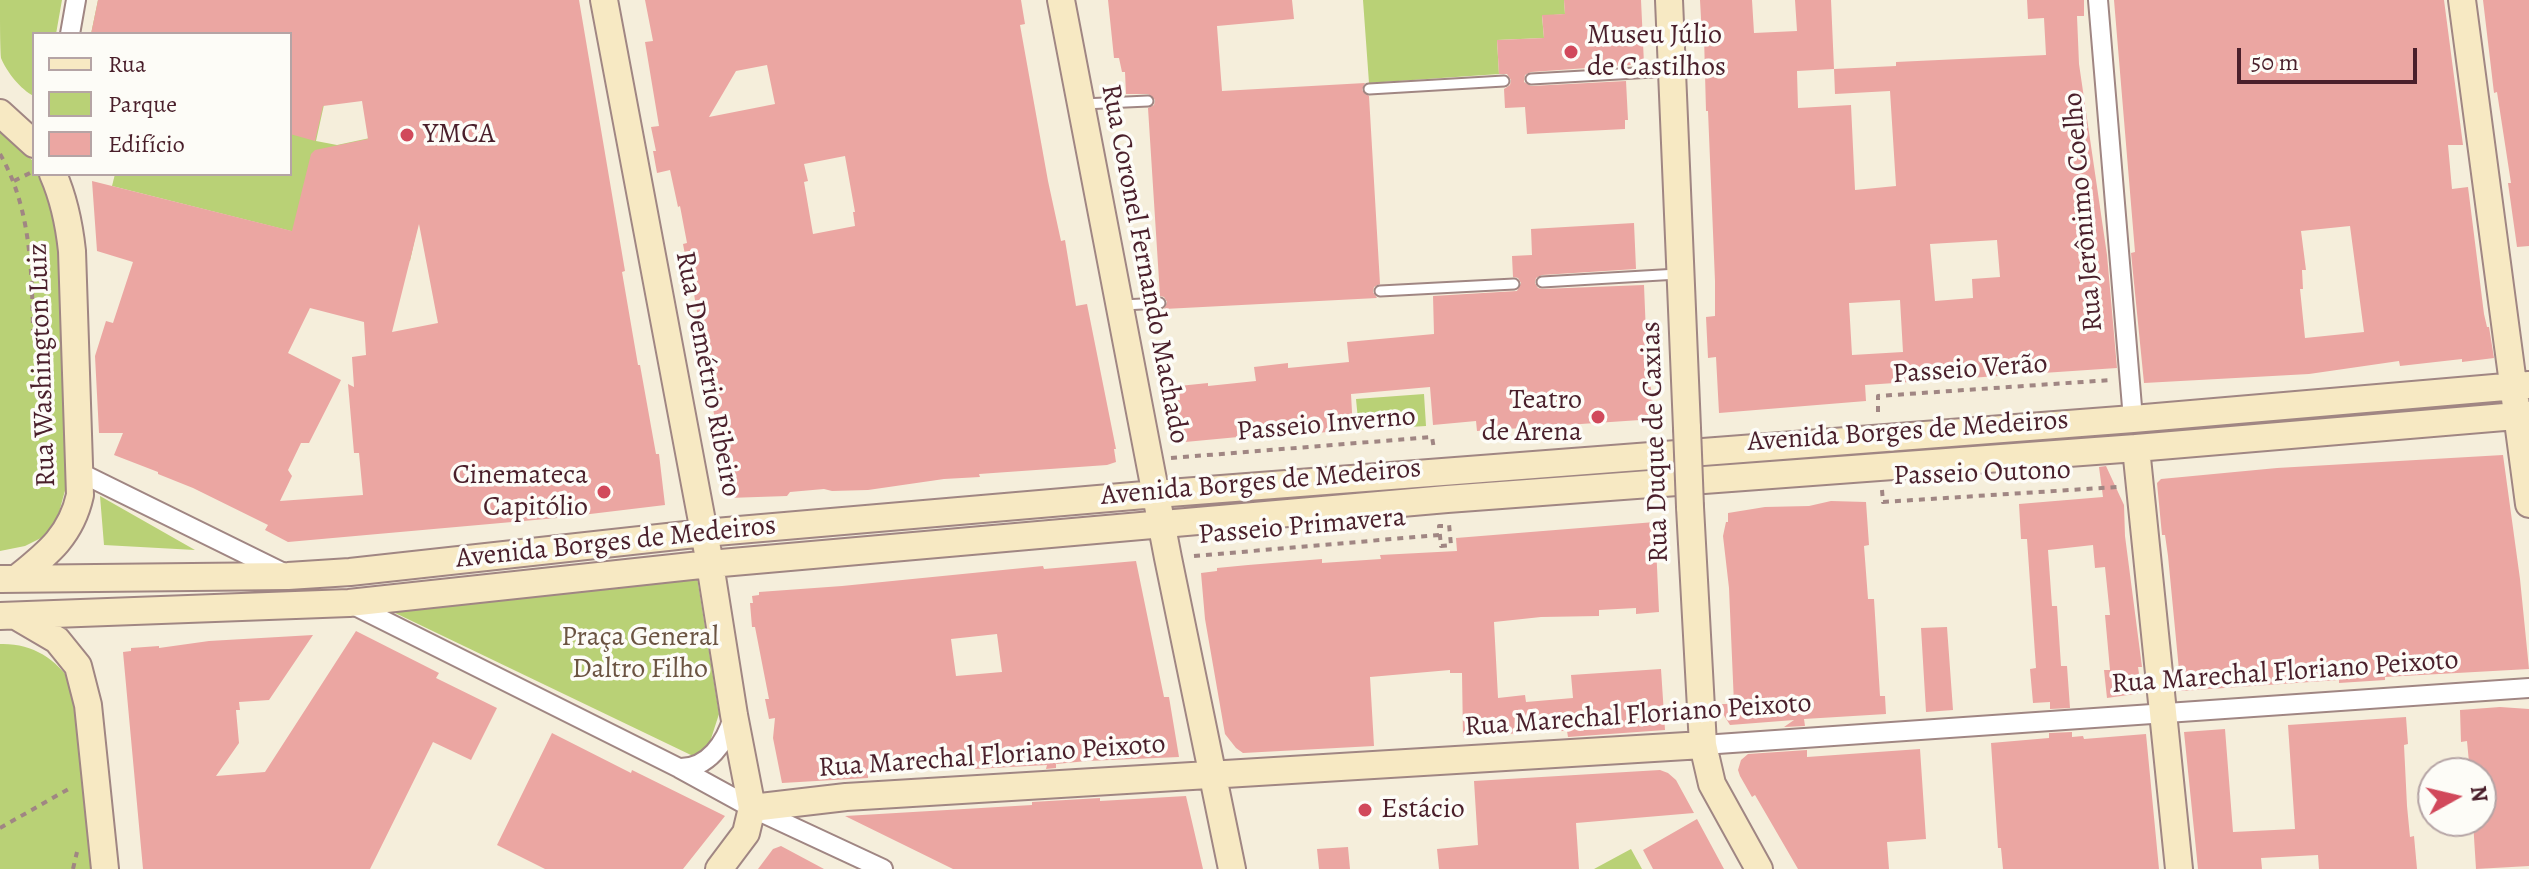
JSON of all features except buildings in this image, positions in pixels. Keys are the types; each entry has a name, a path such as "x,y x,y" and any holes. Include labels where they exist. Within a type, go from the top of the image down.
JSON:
{"main road":[{"name":"Rua Demétrio Ribeiro","path":"604,0 710,564 752,808"},
{"name":"Rua Coronel Fernando Machado","path":"1061,0 1161,524 1232,869"},
{"name":"Rua Duque de Caxias","path":"1669,0 1703,745 1712,784 1759,869"},
{"path":"2462,0 2522,386 2529,504"},
{"path":"0,113 32,142"},
{"name":"Rua Washington Luiz","path":"8,579 49,553 70,525 78,505 81,473 69,224 54,176"},
{"name":"Avenida Borges de Medeiros","path":"8,579 288,576 350,572 704,533 1156,494 2522,386"},
{"name":"Avenida Borges de Medeiros","path":"8,616 349,603 710,564 1447,499 2524,416"},
{"path":"2136,448 2179,869"},
{"path":"8,616 57,640 78,666 88,705 105,869"},
{"name":"Rua Marechal Floriano Peixoto","path":"752,808 846,797 1703,745"},
{"path":"719,869 746,833 752,808"}],"street":[{"path":"70,32 76,0"},
{"name":"Rua Jerônimo Coelho","path":"2098,0 2133,419"},
{"path":"81,473 288,576"},
{"path":"349,603 679,768 752,808 883,869"},
{"name":"Rua Marechal Floriano Peixoto","path":"1703,745 2529,688"},
{"path":"679,768 692,768 707,759 725,737 734,715"}],"lane":[{"path":"1531,79 1672,71"},
{"path":"1369,89 1504,81"},
{"path":"1080,105 1148,101"},
{"path":"1542,282 1682,273"},
{"path":"1380,291 1514,284"},
{"path":"1118,305 1160,303"}],"path":[{"path":"0,154 14,181 28,244 33,332"},
{"path":"14,181 32,172"},
{"name":"Passeio Verão","path":"1864,414 1879,412 1878,396 2130,379"},
{"name":"Passeio Inverno","path":"1149,460 1432,437 1433,449 1449,448"},
{"name":"Passeio Outono","path":"1882,490 1883,502 2140,486"},
{"name":"Passeio Primavera","path":"1168,558 1439,535 1441,546 1451,545 1447,499"},
{"path":"0,828 96,775"}],"green space":[{"path":"0,0 62,0 56,32 32,32 32,95 14,80 1,58"},
{"name":"YMCA","path":"98,0 201,0 287,32 91,32"},
{"path":"1363,0 1564,0 1565,14 1542,16 1544,38 1497,40 1499,74 1369,83"},
{"name":"YMCA","path":"292,34 336,50 316,141 337,145 412,129 426,187 410,261 112,186 114,176 292,176"},
{"path":"0,129 32,160 32,176 42,176 59,220 71,469 58,516 47,535 25,546 0,551"},
{"path":"1424,394 1426,426 1359,430 1356,399"},
{"path":"100,496 195,550 104,545"},
{"name":"Praça General Daltro Filho","path":"697,577 719,714 708,748 693,756 391,611"},
{"path":"0,644 22,646 42,654 73,684 92,869 0,869"},
{"path":"1631,849 1642,869 1594,869"}],"place":[{"name":"Museu Júlio de Castilhos","path":"1571,52"},
{"name":"YMCA","path":"407,135"},
{"name":"Teatro de Arena","path":"1598,417"},
{"name":"Cinemateca Capitólio","path":"604,492"},
{"name":"Estácio","path":"1365,810"}]}
